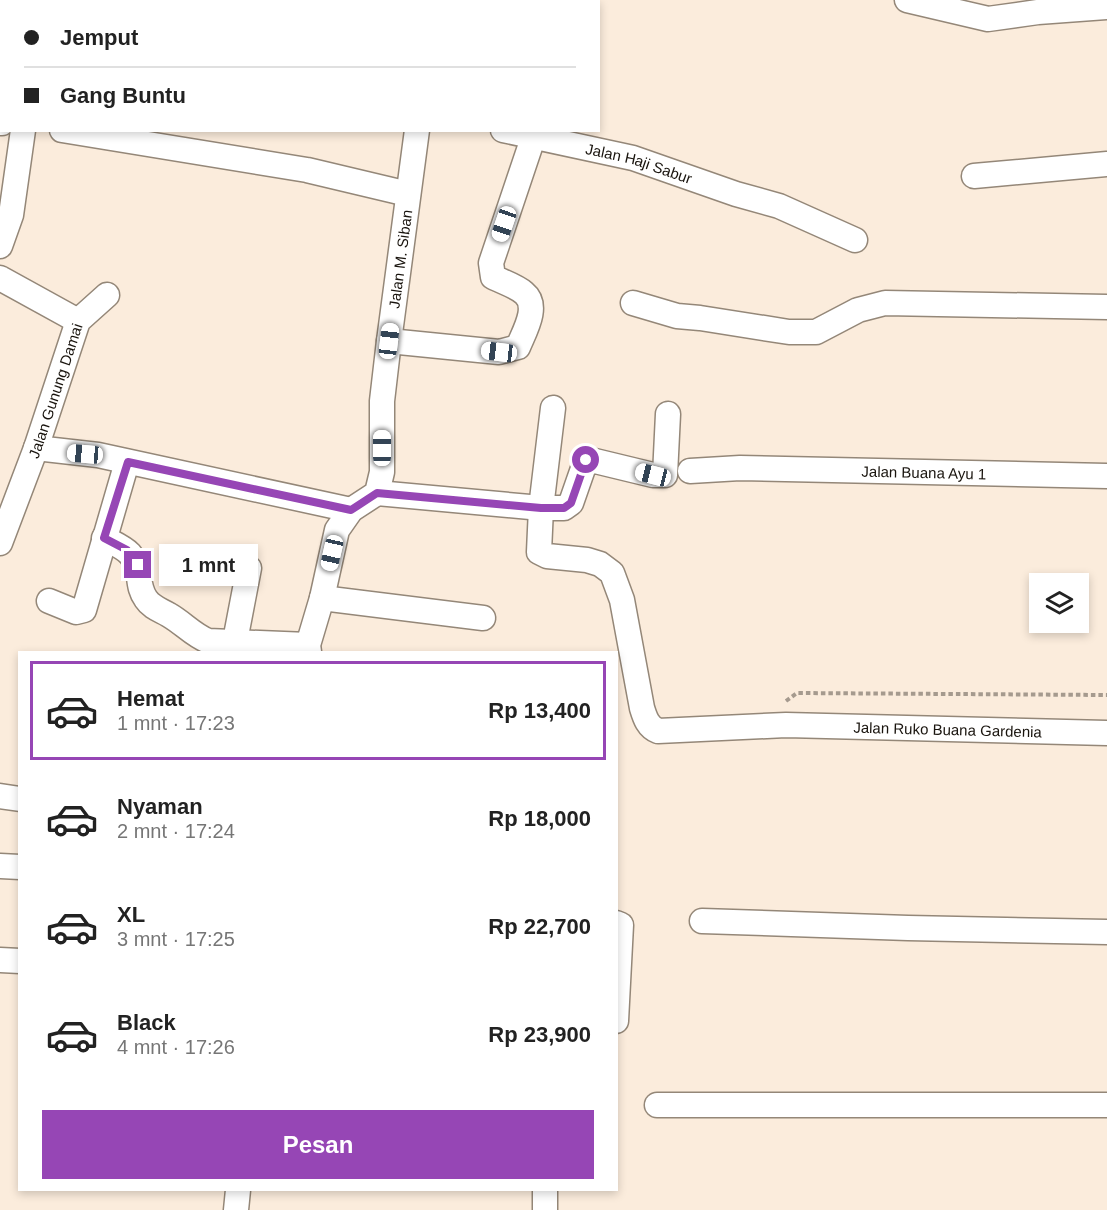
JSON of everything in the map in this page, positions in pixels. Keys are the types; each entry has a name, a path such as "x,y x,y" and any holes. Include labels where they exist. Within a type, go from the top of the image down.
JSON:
{"street":[{"path":"907,0 971,7 988,20 1038,12 1107,7"},
{"path":"0,246 11,215 23,132"},
{"path":"74,132 308,170 408,194"},
{"name":"Jalan M. Siban","path":"377,493 382,472 382,401 417,132"},
{"name":"Jalan Haji Sabur","path":"510,132 633,158 736,194 779,206 855,240"},
{"path":"389,341 499,352 518,347 531,314 530,304 524,293 493,277 491,263 533,138"},
{"path":"974,176 1107,164"},
{"name":"Jalan Gunung Damai","path":"0,278 78,321 36,448 0,543"},
{"path":"78,321 107,295"},
{"path":"633,303 677,316 789,332 816,332 858,310 885,303 1107,307"},
{"path":"541,508 553,408"},
{"path":"104,538 127,550 135,560 138,565 140,589 153,607 171,616 200,638 208,641 235,641 309,649 337,530 351,510 377,493 541,508 564,508 571,503 586,460 653,475 665,475 668,414"},
{"path":"36,448 98,456 351,510"},
{"path":"49,601 76,612 84,610 128,462"},
{"name":"Jalan Buana Ayu 1","path":"690,471 740,468 1107,476"},
{"name":"Jalan Ruko Buana Gardenia","path":"541,508 539,552 547,556 587,560 600,564 612,573 622,600 642,708 650,726 658,731 786,725 1107,733"},
{"path":"235,641 249,568"},
{"path":"322,598 483,618"},
{"path":"0,796 18,799"},
{"path":"0,866 18,867"},
{"path":"702,921 1107,932"},
{"path":"618,924 621,925 618,983"},
{"path":"0,960 18,961"},
{"path":"657,1105 1107,1105"},
{"path":"236,1210 238,1191"},
{"path":"544,1191 544,1210"}],"path":[{"path":"796,693 1107,695"}],"route":[{"path":"138,565 127,550 104,538 128,462 351,510 377,493 541,508 564,508 571,503 586,460"}]}
